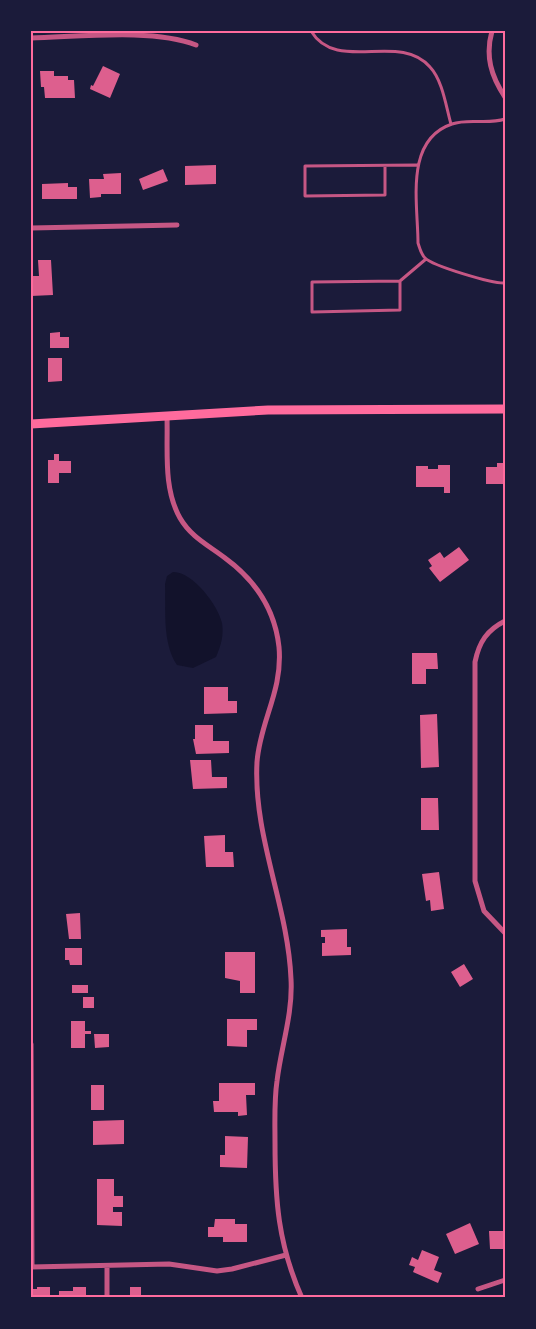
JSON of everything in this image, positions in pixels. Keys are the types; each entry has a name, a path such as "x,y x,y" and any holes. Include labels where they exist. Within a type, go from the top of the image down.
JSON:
{"main road":[{"path":"31,424 268,410 505,409"}],"street":[{"path":"492,31 488,51 489,64 505,96"},
{"path":"31,38 156,36 182,39 196,45"},
{"path":"31,228 177,225"},
{"path":"167,417 168,483 172,500 180,517 190,533 226,558 250,580 270,609 277,631 279,650 278,680 261,738 257,780 263,839 285,927 291,982 289,1016 280,1061 274,1107 274,1191 277,1217 286,1255 302,1298"},
{"path":"505,621 490,630 479,645 475,662 475,882 479,901 496,926 505,933"},
{"path":"31,1044 32,1267 169,1264 217,1271 286,1255"},
{"path":"107,1266 107,1298"},
{"path":"478,1289 505,1280"}],"lane":[{"path":"311,31 321,43 342,51 396,51 423,60 432,68 438,81 451,124"},
{"path":"505,119 497,122 461,122 451,124 434,134 426,142 420,152 418,165 418,243 426,259 484,280 505,283"},
{"path":"385,166 385,196 306,196 305,166 418,165"},
{"path":"400,281 400,310 312,312 312,282 400,281 426,259"}],"shaded area":[{"path":"173,572 188,577 203,590 215,607 222,623 222,640 216,657 193,668 177,665 169,647 166,626 165,584 167,576"}],"building":[{"path":"103,66 120,74 110,98 90,89"},
{"path":"40,71 54,71 54,76 68,76 68,80 74,80 75,98 45,98 44,87 41,87"},
{"path":"216,165 216,184 185,185 185,166"},
{"path":"163,169 168,181 143,190 139,179"},
{"path":"121,173 121,194 101,194 101,197 90,198 89,179 104,179 103,174"},
{"path":"68,183 68,187 77,187 77,199 42,199 42,184"},
{"path":"38,260 51,260 53,295 31,296 31,276 39,276"},
{"path":"60,332 60,337 69,337 69,348 50,348 50,333"},
{"path":"48,358 62,358 62,381 48,382"},
{"path":"54,454 59,454 59,461 71,461 71,473 59,473 59,483 48,483 48,460 54,460"},
{"path":"497,463 505,463 505,484 486,484 486,467 497,467"},
{"path":"438,465 450,465 450,493 444,493 444,487 416,487 416,466 428,466 428,469 438,469"},
{"path":"459,547 469,560 440,582 429,568 432,566 428,560 440,552 444,558"},
{"path":"412,653 437,653 438,669 426,669 426,684 412,684"},
{"path":"204,687 228,687 228,701 237,701 237,713 204,714"},
{"path":"437,714 439,767 421,768 420,715"},
{"path":"195,725 213,725 213,741 229,741 229,753 196,754 193,739 195,739"},
{"path":"190,760 211,760 212,777 227,777 227,788 193,789"},
{"path":"421,798 438,798 439,830 421,830"},
{"path":"225,835 225,852 233,852 234,867 206,867 204,836"},
{"path":"439,872 444,909 431,911 430,900 426,901 422,874"},
{"path":"80,913 81,939 69,939 66,914"},
{"path":"347,929 347,947 351,947 351,955 322,956 322,943 325,943 325,937 321,937 321,930"},
{"path":"65,948 82,948 82,965 70,965 69,960 65,960"},
{"path":"225,952 255,952 255,993 240,993 240,981 225,978"},
{"path":"464,964 473,979 460,987 451,972"},
{"path":"72,985 88,985 88,993 72,993"},
{"path":"83,997 94,997 94,1008 83,1008"},
{"path":"227,1019 257,1019 257,1030 247,1030 247,1047 227,1046"},
{"path":"71,1021 85,1021 85,1031 91,1031 91,1034 85,1034 85,1048 71,1048"},
{"path":"94,1034 109,1034 109,1047 95,1048"},
{"path":"219,1083 255,1083 255,1095 246,1095 247,1115 238,1116 238,1112 214,1112 213,1101 219,1101"},
{"path":"91,1085 104,1085 104,1110 91,1110"},
{"path":"124,1120 124,1144 93,1145 93,1121"},
{"path":"225,1136 248,1137 247,1168 220,1167 220,1155 225,1155"},
{"path":"97,1179 114,1179 114,1196 123,1196 123,1207 113,1207 113,1212 122,1212 122,1226 97,1225"},
{"path":"215,1219 235,1219 235,1224 247,1224 247,1242 223,1242 223,1237 208,1237 208,1227 214,1227"},
{"path":"470,1223 479,1244 455,1254 446,1234"},
{"path":"489,1231 505,1231 505,1249 490,1249"},
{"path":"422,1250 439,1257 434,1270 442,1273 438,1283 413,1272 415,1267 409,1265 412,1257 418,1260"},
{"path":"37,1287 50,1287 50,1298 31,1298 31,1289 37,1289"},
{"path":"73,1287 86,1287 86,1298 59,1298 59,1291 73,1291"},
{"path":"130,1287 141,1287 141,1298 130,1298"}]}
